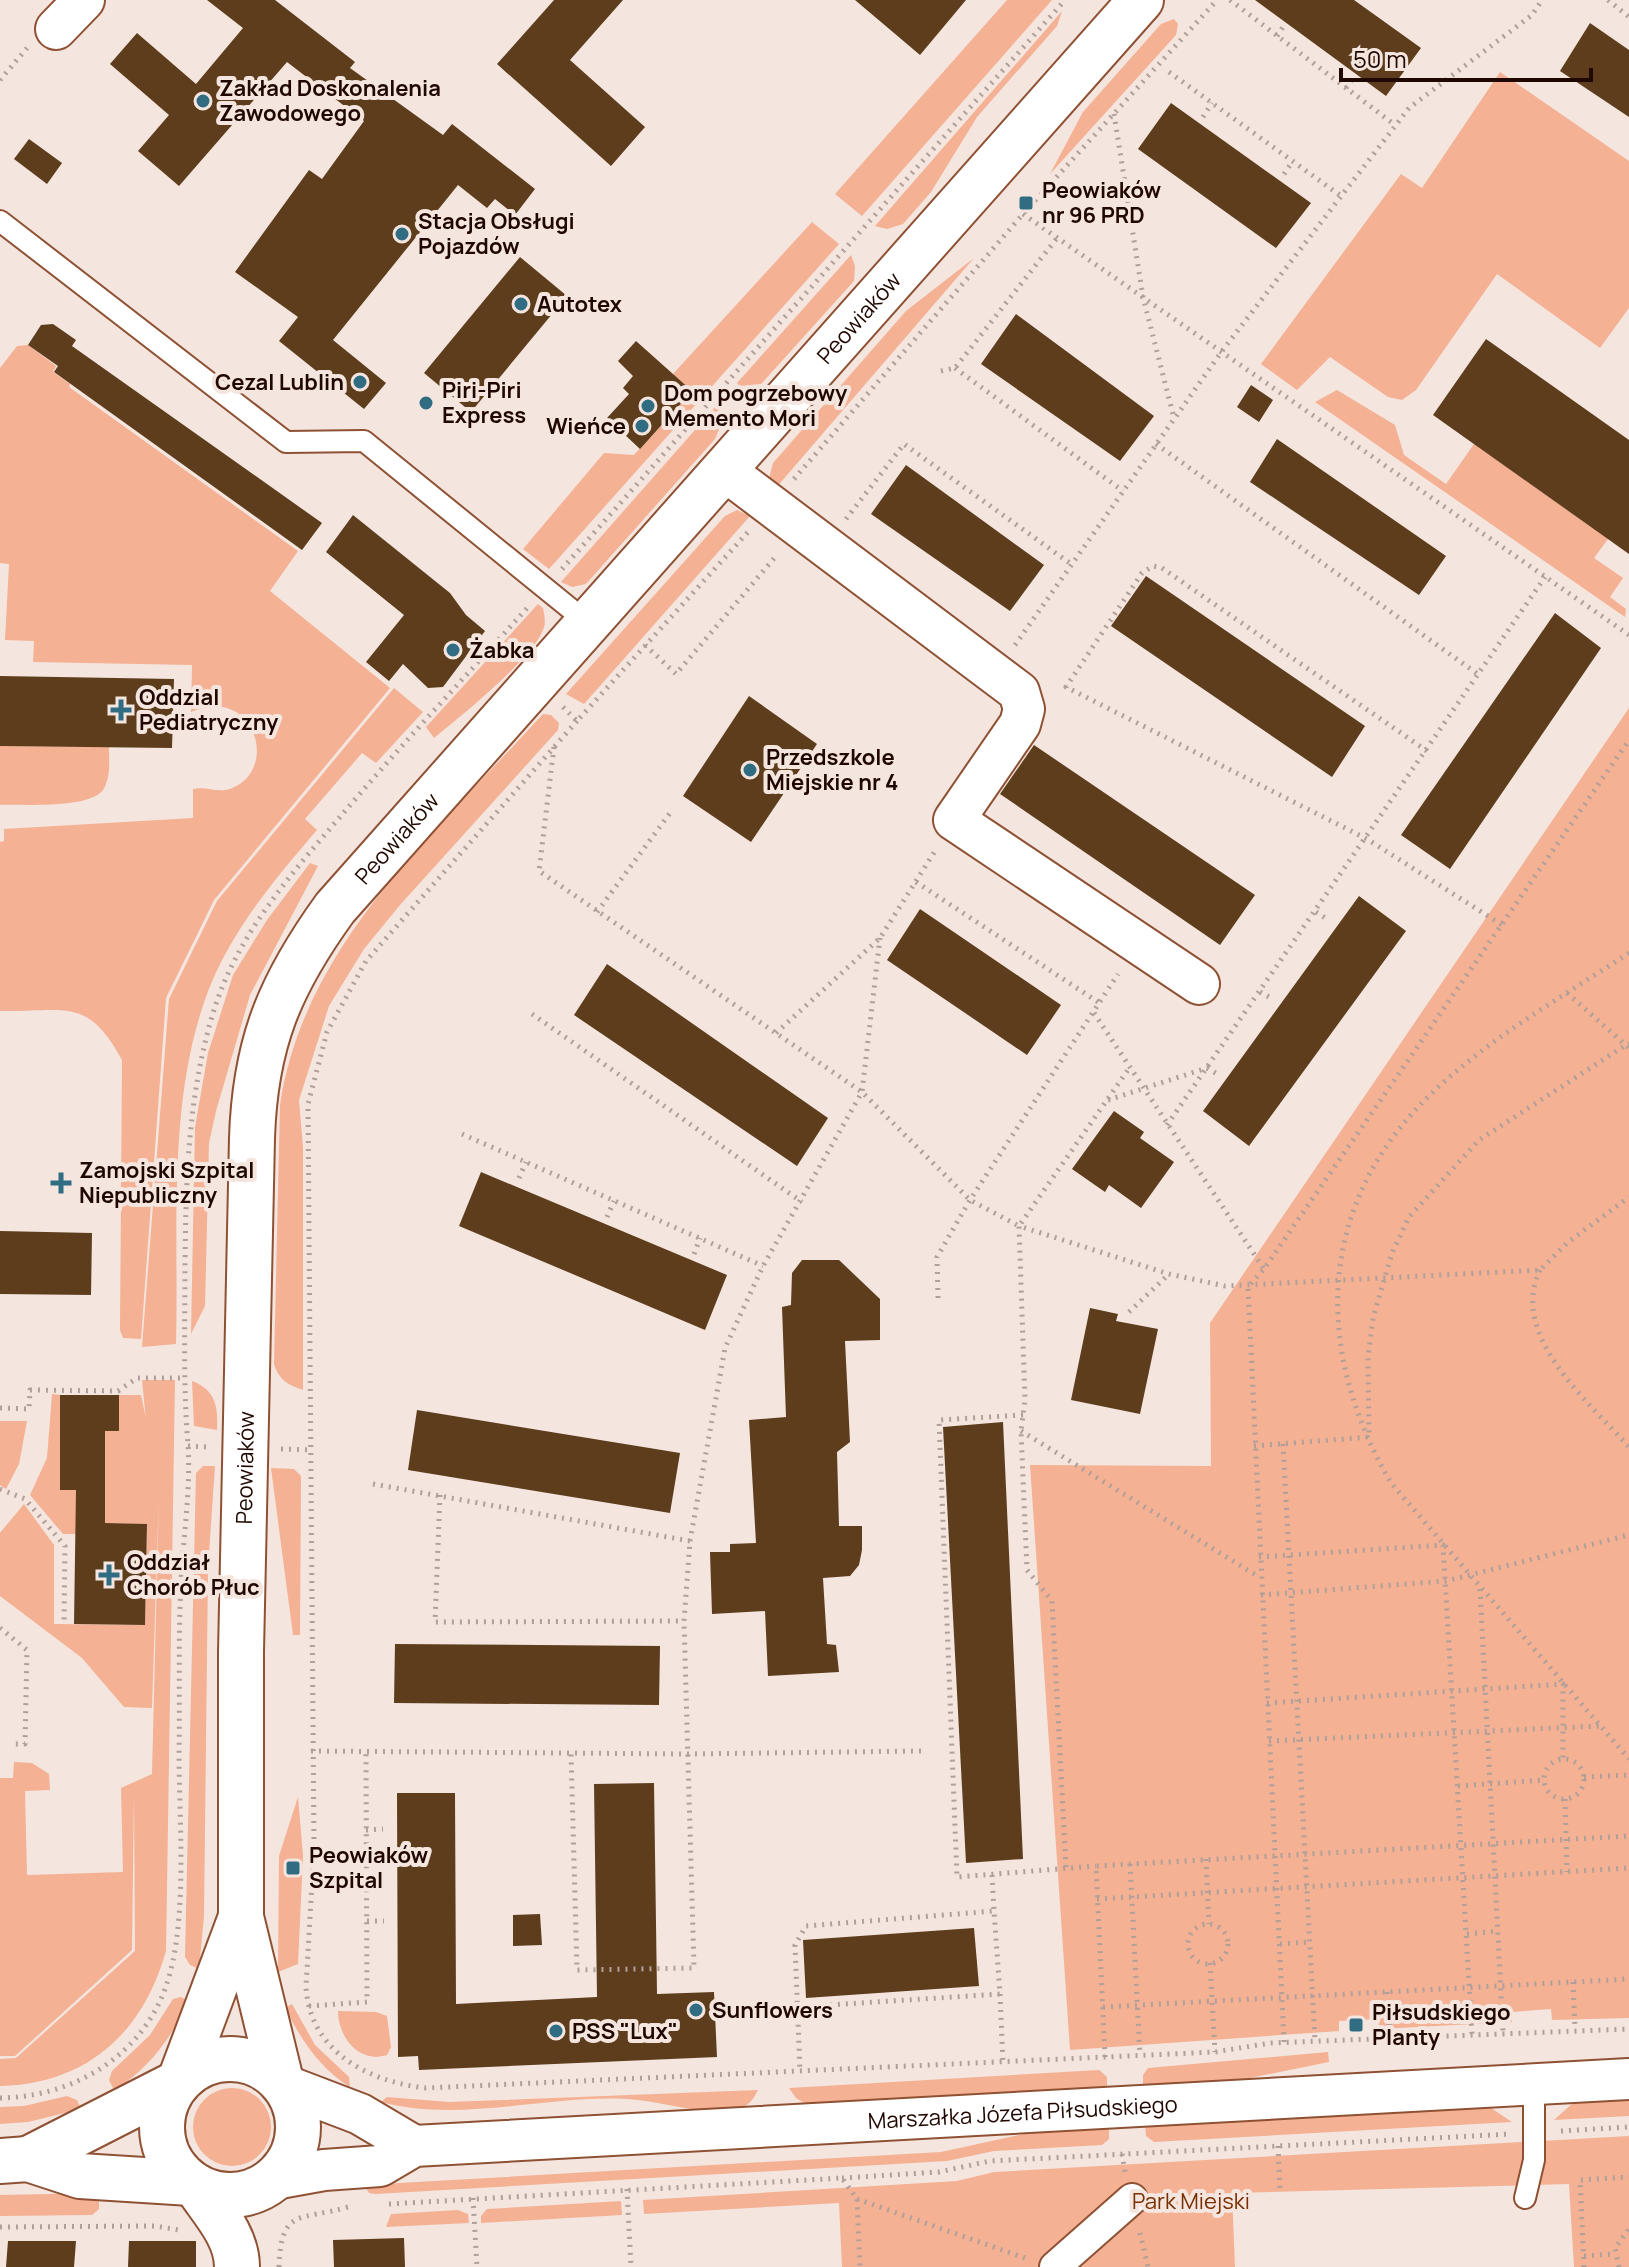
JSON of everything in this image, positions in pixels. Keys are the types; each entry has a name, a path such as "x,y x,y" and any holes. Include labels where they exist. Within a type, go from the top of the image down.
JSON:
{"main road":[{"name":"Peowiaków","path":"283,2083 241,1917 245,1397 253,1113 261,1050 291,975 335,908 1141,0"},
{"name":"Peowiaków","path":"179,2081 241,1917"},
{"path":"14,2160 179,2081 207,2062 239,2059 269,2070 293,2098 299,2127 292,2156 272,2181 237,2260"},
{"path":"179,2081 163,2112 163,2144 174,2166 194,2185 237,2260"},
{"path":"14,2160 80,2176 194,2185 226,2195 256,2190 272,2181"}],"street":[{"path":"43,37 84,0"},
{"path":"724,470 770,507 996,671 1019,692 1023,700 1022,717 954,820 1199,984"},
{"name":"Marszałka Józefa Piłsudskiego","path":"272,2181 324,2170 380,2166 414,2146 1629,2079"},
{"path":"283,2083 360,2114 414,2146"},
{"path":"1045,2264 1141,2199"}],"lane":[{"path":"0,221 286,442 364,441 588,623"},
{"path":"1525,2198 1534,2160 1534,2084"}],"path":[{"path":"316,845 397,749 546,588 1065,0"},
{"path":"1217,0 1023,214 770,507 366,961 327,1032 308,1104 314,1847 306,1987 309,2006 320,2032 349,2063 375,2078 408,2086 1003,2063 1215,2052 1284,2042 1629,2029"},
{"path":"1230,0 1395,125"},
{"path":"996,671 1222,351 1395,125 1409,108 1532,15 1542,0"},
{"path":"1606,1 1629,17"},
{"path":"1277,36 1283,27"},
{"path":"0,80 43,37"},
{"path":"1169,72 1341,196"},
{"path":"1346,88 1353,78"},
{"path":"1203,117 1212,103"},
{"path":"1114,113 1143,297 1174,419"},
{"path":"1284,174 1293,161"},
{"path":"1023,214 1629,635"},
{"path":"941,371 955,368 1057,238"},
{"path":"955,368 1123,491"},
{"path":"842,529 904,444 1071,564"},
{"path":"1156,444 1479,675"},
{"path":"645,645 676,674 781,550"},
{"path":"1058,699 1142,573 1153,566 1162,568 1427,751"},
{"path":"1167,1125 1545,577"},
{"path":"1622,631 1629,621"},
{"path":"1066,687 1367,839 1502,925"},
{"path":"554,700 577,721"},
{"path":"1284,2042 1248,1287 1264,1269 1629,740"},
{"path":"554,747 539,871 862,1092 970,1200 1019,1226 1169,1274 1205,1283 1248,1287 1540,1270"},
{"path":"597,912 673,809"},
{"path":"776,1033 880,938 954,820"},
{"path":"916,882 1101,1004"},
{"path":"1316,912 1327,919"},
{"path":"571,1753 577,1970 694,1968 684,1621 690,1541 725,1348 763,1266 862,1092 880,938"},
{"path":"938,1298 937,1257 970,1200 1101,1004 1137,942"},
{"path":"1629,953 1474,1058 1432,1092 1405,1121 1363,1184 1344,1238 1336,1281 1341,1348 1369,1437 1397,1491 1629,1759"},
{"path":"1260,992 1273,999"},
{"path":"1369,1437 1368,1357 1384,1279 1409,1217 1479,1140 1628,1045 1567,993"},
{"path":"1094,1013 1264,1269"},
{"path":"532,1014 802,1202"},
{"path":"1066,1867 1052,1601 1027,1570 1021,1431 1019,1226 1130,1067"},
{"path":"1107,1100 1207,1068 1219,1075"},
{"path":"462,1134 763,1266"},
{"path":"519,1178 526,1162"},
{"path":"1629,1197 1567,1243 1540,1270 1532,1294 1534,1314 1548,1350 1629,1447"},
{"path":"607,1217 614,1201"},
{"path":"694,1254 700,1238"},
{"path":"1129,1312 1169,1274"},
{"path":"0,2098 44,2093 103,2068 147,2024 170,1976 177,1943 180,1588 188,1446 184,1365"},
{"path":"0,1408 29,1409 30,1390 118,1391 137,1378 184,1378"},
{"path":"1023,1415 939,1420 957,1877 1066,1867 1629,1836"},
{"path":"1021,1431 1260,1578"},
{"path":"1254,1446 1369,1437"},
{"path":"1283,1444 1315,2041"},
{"path":"188,1446 216,1447"},
{"path":"273,1449 311,1450"},
{"path":"373,1484 690,1541"},
{"path":"0,1489 25,1499 65,1546 64,1621"},
{"path":"440,1495 435,1622 684,1621"},
{"path":"1261,1595 1446,1581 1629,1535"},
{"path":"1259,1557 1443,1545"},
{"path":"1443,1545 1472,2034"},
{"path":"1480,1589 1503,2032"},
{"path":"0,1628 27,1650 25,1744 12,1744"},
{"path":"1267,1703 1563,1684"},
{"path":"1563,1684 1563,1759"},
{"path":"1269,1741 1600,1726"},
{"path":"311,1751 687,1754 921,1751"},
{"path":"309,2006 367,2002 366,1752"},
{"path":"1563,1759 1578,1764 1584,1777 1580,1791 1565,1799 1553,1795 1544,1780 1551,1764 1563,1759"},
{"path":"1584,1777 1629,1775"},
{"path":"1458,1786 1544,1780"},
{"path":"1565,1799 1567,1872"},
{"path":"366,1830 383,1829"},
{"path":"1206,1859 1209,1924"},
{"path":"1130,1864 1140,2055"},
{"path":"1096,1866 1105,2057"},
{"path":"1097,1899 1629,1868"},
{"path":"992,1875 1003,2063"},
{"path":"800,2071 795,1945 806,1926 994,1911"},
{"path":"367,1921 384,1921"},
{"path":"1209,1924 1221,1929 1228,1946 1222,1958 1210,1963 1193,1957 1189,1945 1196,1928 1209,1924"},
{"path":"1467,1934 1498,1931"},
{"path":"1280,1944 1310,1942"},
{"path":"1210,1963 1215,2052"},
{"path":"1103,2007 1629,1979"},
{"path":"1573,1982 1575,2029"},
{"path":"1387,1992 1390,2038"},
{"path":"798,2007 1000,1994"},
{"path":"1550,2132 1629,2127"},
{"path":"382,2204 939,2172 990,2161 1516,2134"},
{"path":"1278,2146 1280,2191"},
{"path":"1122,2154 1124,2165"},
{"path":"1584,2267 1580,2180 1629,2177"},
{"path":"842,2178 857,2199 860,2267"},
{"path":"627,2189 631,2267"},
{"path":"1141,2199 1232,2197"},
{"path":"473,2198 477,2267"},
{"path":"857,2199 1045,2264"},
{"path":"279,2267 281,2234 288,2223 300,2217 352,2206"},
{"path":"0,2227 155,2226 189,2232"},
{"path":"1619,2267 1615,2254 1619,2239 1629,2229"},
{"path":"1584,2256 1615,2254"}],"green space":[{"path":"1007,0 1052,0 862,216 835,194"},
{"path":"1062,11 1057,26 977,117 931,192 903,224 887,229 875,226"},
{"path":"1174,19 1178,24 1176,35 1050,174 1083,112 1161,24"},
{"path":"1500,72 1629,161 1629,308 1600,348 1497,274 1416,390 1402,400 1388,397 1330,357 1297,390 1261,364 1401,174 1422,188"},
{"path":"812,222 839,244 549,569 523,549 604,453 634,455 691,392 673,374"},
{"path":"851,255 855,266 854,281 761,384 740,386 737,383"},
{"path":"974,258 775,489 769,479 773,463 906,311"},
{"path":"28,345 56,366 53,372 70,384 69,387 298,551 270,591 390,688 214,900 166,998 141,1339 123,1338 120,1330 122,1060 97,1025 73,1012 0,1011 0,842 4,841 4,829 193,818 193,789 225,790 246,779 255,765 257,749 253,732 244,719 231,709 213,706 191,712 192,665 33,662 34,641 5,640 9,564 0,563 0,368 17,346"},
{"path":"1337,390 1395,425 1404,455 1446,484 1474,444 1608,539 1594,558 1623,578 1610,597 1626,609 1625,617 1315,402"},
{"path":"717,405 723,420 715,439 586,584 572,587 561,582"},
{"path":"737,510 750,516 584,704 566,694 725,516"},
{"path":"538,604 543,608 545,625 538,639 496,686 434,738 426,727"},
{"path":"394,688 423,712 376,763 362,753 305,819 317,830 244,922 211,984 187,1070 181,1116 176,1344 142,1347 169,999 217,901"},
{"path":"1629,708 1629,2018 1552,2020 1551,2009 1511,2012 1512,2022 1379,2029 1378,2019 1339,2021 1339,2031 1070,2050 1030,1465 1211,1466 1210,1323"},
{"path":"543,714 551,715 559,723 558,730 400,905 364,949 329,1006 299,1100 303,1148 303,1390 281,1378 274,1364 280,1105 294,1046 316,992 346,941 381,892"},
{"path":"0,746 109,747 107,780 103,790 84,800 0,805"},
{"path":"310,863 318,866 250,995 216,1111 209,1143 205,1306 191,1334 195,1127 208,1053 233,975 267,920"},
{"path":"142,1380 175,1380 166,1951 143,2006 107,2048 85,2064 59,2076 0,2086 0,2059 16,2058 135,1951 134,1790 132,1950 15,2056 0,2056 0,1778 13,1778 14,1762 32,1763 49,1774 50,1790 25,1791 27,1875 123,1872 121,1788 152,1774 159,1493 152,1708 124,1707 82,1658 0,1596 0,1533 24,1504 54,1545 54,1624 145,1625 147,1524 77,1523 76,1534 63,1534 30,1495 47,1458 52,1394 60,1395 60,1489 105,1489 105,1431 119,1395 141,1395 146,1417"},
{"path":"192,1381 211,1394 217,1414 217,1430 194,1426"},
{"path":"0,1421 27,1421 19,1464 6,1489 0,1485"},
{"path":"203,1466 215,1466 208,1568 204,1916 199,1969 190,1965 185,1957 196,1473"},
{"path":"271,1468 294,1469 301,1476 300,1635 293,1635"},
{"path":"298,1797 303,1856 298,1964 278,1972 279,1856"},
{"path":"181,1997 189,2001 167,2040 149,2062 114,2090 109,2080 112,2071 150,2035 173,1999"},
{"path":"292,2004 315,2045 349,2077 350,2087 329,2071 304,2042 285,2008"},
{"path":"338,2011 376,2012 387,2016 391,2047 387,2055 368,2056 352,2046 342,2030"},
{"path":"1328,2052 1329,2062 1225,2083 1143,2087 1143,2075 1148,2068"},
{"path":"1099,2070 1107,2077 1107,2090 808,2105 796,2098 789,2088"},
{"path":"232,2088 247,2091 259,2100 268,2112 271,2127 268,2142 259,2154 247,2163 232,2166 217,2163 205,2154 196,2142 193,2127 196,2112 205,2100 217,2091"},
{"path":"758,2090 744,2107 722,2111 627,2099 441,2110 381,2102 387,2097 449,2102"},
{"path":"67,2096 77,2100 81,2109 28,2122 0,2124 0,2107 24,2106"},
{"path":"1629,2097 1629,2116 1554,2120 1574,2102"},
{"path":"1488,2106 1512,2122 1154,2142 1146,2136 1145,2123"},
{"path":"1109,2125 1109,2139 1102,2145 994,2151 947,2161 375,2194 369,2193 364,2185 941,2152 1047,2129"},
{"name":"Park Miejski","path":"1629,2136 1629,2267 1574,2267 1569,2184 1232,2193 1235,2267 842,2267 839,2203 644,2214 643,2200 957,2181 994,2172"},
{"path":"99,2193 99,2209 92,2215 0,2216 0,2195"},
{"path":"621,2201 622,2215 481,2223 481,2216 487,2209"},
{"path":"458,2210 468,2214 469,2223 386,2227 391,2214"}],"building":[{"path":"207,0 275,0 355,62 350,68 443,135 452,124 535,189 515,215 495,199 487,208 458,185 333,340 386,383 364,409 279,341 298,317 235,272 309,170 322,179 364,121 287,62 179,186 138,151 169,115 110,64 137,33 196,84 243,28"},
{"path":"554,0 623,0 570,60 645,127 611,166 497,64"},
{"path":"855,0 966,0 920,55"},
{"path":"1255,0 1354,0 1421,48 1386,96"},
{"path":"1590,23 1629,50 1629,117 1560,71"},
{"path":"1171,103 1311,203 1276,248 1138,149"},
{"path":"29,139 62,163 47,184 14,159"},
{"path":"520,257 567,296 471,412 424,373"},
{"path":"1016,314 1154,416 1120,461 981,364"},
{"path":"53,324 76,340 72,346 322,523 302,550 54,372 58,366 28,345 41,325"},
{"path":"1486,339 1629,440 1629,554 1433,415"},
{"name":"Dom pogrzebowy Memento Mori","path":"636,341 692,391 640,449 607,418 629,394 623,388 633,376 618,361"},
{"path":"1251,385 1273,400 1259,422 1237,407"},
{"path":"1277,439 1446,556 1419,595 1250,482"},
{"path":"906,465 1044,565 1010,611 871,514"},
{"path":"353,515 450,593 466,615 485,631 443,687 428,688 403,664 389,681 366,662 404,615 326,552"},
{"path":"1146,576 1365,726 1332,777 1111,626"},
{"path":"1555,613 1601,648 1450,869 1401,835"},
{"path":"0,676 174,679 172,748 0,746"},
{"name":"Przedszkole Miejskie nr 4","path":"749,696 817,744 751,842 683,796"},
{"path":"1034,745 1255,895 1220,945 1000,794"},
{"path":"1359,896 1406,931 1249,1146 1203,1111"},
{"path":"920,909 1061,1005 1027,1055 887,960"},
{"path":"607,964 828,1118 797,1166 574,1015"},
{"path":"1114,1111 1144,1132 1140,1138 1174,1162 1141,1208 1109,1185 1105,1192 1072,1169"},
{"path":"481,1172 727,1275 705,1330 459,1226"},
{"path":"0,1231 92,1233 91,1295 0,1294"},
{"path":"802,1260 839,1260 880,1299 880,1340 845,1341 850,1442 837,1452 839,1526 862,1526 862,1550 859,1565 850,1576 823,1578 827,1644 836,1645 839,1672 768,1676 765,1611 712,1614 710,1552 730,1552 730,1544 756,1543 749,1420 786,1417 782,1307 791,1305 792,1273"},
{"path":"1090,1308 1118,1314 1116,1321 1158,1329 1140,1414 1071,1400"},
{"path":"60,1395 119,1395 119,1431 105,1431 105,1523 147,1524 145,1625 74,1624 76,1490 60,1490"},
{"path":"417,1410 680,1453 670,1513 408,1470"},
{"path":"1003,1422 1023,1859 966,1863 943,1427"},
{"path":"395,1644 660,1646 659,1705 394,1703"},
{"path":"654,1783 657,1994 714,1992 717,2057 419,2070 418,2056 398,2057 397,1793 455,1793 456,2004 597,1997 594,1784"},
{"path":"540,1914 542,1945 513,1946 513,1915"},
{"path":"974,1928 979,1986 806,1998 803,1940"},
{"path":"404,2238 405,2267 334,2267 333,2240"},
{"path":"8,2241 76,2241 74,2267 6,2267"},
{"path":"129,2241 196,2241 196,2267 128,2267"}],"place":[{"name":"Zakład Doskonalenia Zawodowego","path":"203,101"},
{"name":"Peowiaków nr 96 PRD","path":"1026,203"},
{"name":"Stacja Obsługi Pojazdów","path":"402,234"},
{"name":"Autotex","path":"521,304"},
{"name":"Cezal Lublin","path":"360,382"},
{"name":"Piri-Piri Express","path":"426,403"},
{"name":"Dom pogrzebowy Memento Mori","path":"648,406"},
{"name":"Wieńce","path":"642,426"},
{"name":"Żabka","path":"453,650"},
{"name":"Oddzial Pediatryczny","path":"121,710"},
{"name":"Przedszkole Miejskie nr 4","path":"750,770"},
{"name":"Zamojski Szpital Niepubliczny","path":"61,1183"},
{"name":"Oddział Chorób Płuc","path":"109,1575"},
{"name":"Peowiaków Szpital","path":"293,1868"},
{"name":"Sunflowers","path":"696,2010"},
{"name":"Piłsudskiego Planty","path":"1356,2025"},
{"name":"PSS \"Lux\"","path":"556,2031"}]}
